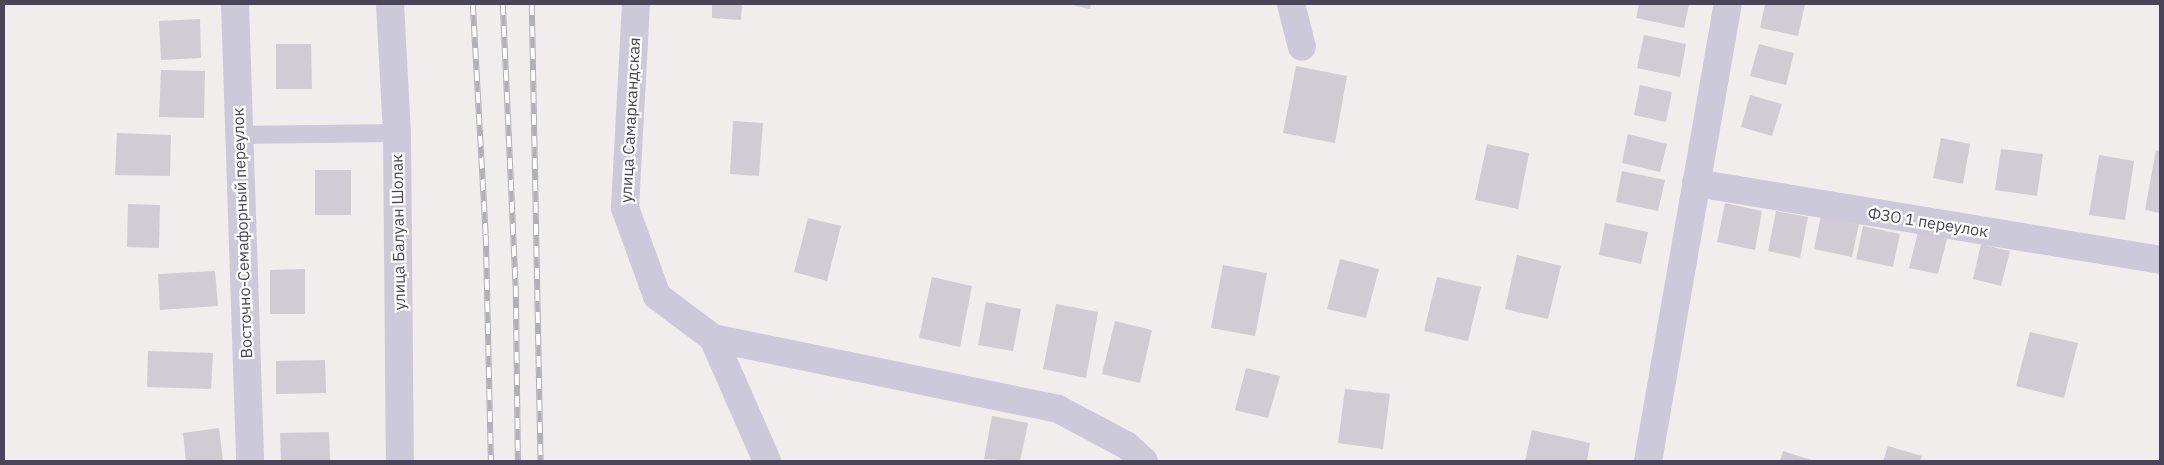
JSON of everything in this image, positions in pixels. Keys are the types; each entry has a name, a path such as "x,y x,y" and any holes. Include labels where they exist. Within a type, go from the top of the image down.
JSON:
{"street":[{"name":"Восточно-Семафорный переулок","path":"235,4 250,461"},
{"name":"улица Балуан Шолак","path":"390,4 397,133 400,461"},
{"name":"улица Самаркандская","path":"636,4 624,208 657,296 713,338 767,461"},
{"path":"1292,4 1302,47"},
{"path":"1648,461 1728,4"},
{"name":"ФЗО 1 переулок","path":"1696,184 2160,260"},
{"path":"713,338 882,370 1058,409 1126,445 1144,461"}],"lane":[{"path":"238,135 397,133"}],"building":[{"path":"712,4 742,4 741,20 712,18"},
{"path":"1068,4 1091,4 1090,9"},
{"path":"1639,4 1689,4 1684,28 1636,18"},
{"path":"1765,4 1805,4 1798,36 1760,28"},
{"path":"200,19 201,58 161,60 159,21"},
{"path":"1644,35 1686,44 1680,77 1637,68"},
{"path":"276,44 311,44 312,89 276,89"},
{"path":"1759,44 1794,53 1786,85 1750,76"},
{"path":"1296,66 1347,76 1335,143 1283,133"},
{"path":"161,70 205,71 204,118 159,117"},
{"path":"1640,85 1672,92 1666,122 1634,115"},
{"path":"1750,95 1782,104 1772,136 1741,127"},
{"path":"733,121 763,123 759,176 730,174"},
{"path":"117,133 171,135 170,176 115,175"},
{"path":"1628,134 1667,144 1660,172 1622,163"},
{"path":"1941,138 1970,144 1963,184 1933,178"},
{"path":"1487,144 1529,153 1518,209 1475,200"},
{"path":"2001,149 2043,154 2037,196 1995,190"},
{"path":"2156,150 2160,151 2160,213 2145,210"},
{"path":"2099,155 2134,161 2125,220 2089,215"},
{"path":"315,170 351,170 351,215 315,215"},
{"path":"1622,171 1665,180 1658,211 1616,202"},
{"path":"1725,203 1762,211 1755,250 1717,242"},
{"path":"128,204 160,205 159,248 127,247"},
{"path":"1776,211 1808,217 1800,258 1768,251"},
{"path":"1821,216 1859,224 1852,257 1814,249"},
{"path":"808,218 841,226 827,281 794,272"},
{"path":"1605,223 1648,232 1641,264 1599,255"},
{"path":"1863,226 1900,234 1893,267 1856,259"},
{"path":"1918,232 1947,239 1938,274 1909,268"},
{"path":"1981,244 2010,251 2001,286 1973,279"},
{"path":"1517,255 1561,266 1548,319 1505,309"},
{"path":"1340,259 1379,269 1366,318 1327,309"},
{"path":"1223,265 1267,273 1255,336 1211,328"},
{"path":"305,269 305,314 270,314 270,270"},
{"path":"215,271 218,306 160,310 158,274"},
{"path":"932,277 972,286 960,347 919,338"},
{"path":"1437,277 1481,287 1468,341 1424,331"},
{"path":"986,302 1021,309 1013,351 978,345"},
{"path":"1056,304 1098,312 1086,378 1043,369"},
{"path":"1115,321 1152,330 1140,383 1102,374"},
{"path":"2030,332 2078,343 2064,398 2016,386"},
{"path":"148,351 213,353 211,389 147,387"},
{"path":"325,360 326,393 276,394 276,361"},
{"path":"1246,368 1280,376 1268,418 1235,410"},
{"path":"1345,389 1390,394 1383,449 1338,443"},
{"path":"992,416 1028,423 1020,461 984,459"},
{"path":"219,428 223,461 186,461 183,433"},
{"path":"1532,430 1590,443 1587,461 1525,461"},
{"path":"329,432 330,461 281,461 280,433"},
{"path":"1888,446 1922,456 1920,461 1883,461"},
{"path":"1783,451 1814,461 1780,461"}],"railway":[{"path":"473,4 486,235 491,461"},
{"path":"503,4 516,286 518,461"},
{"path":"532,4 541,461"}]}
